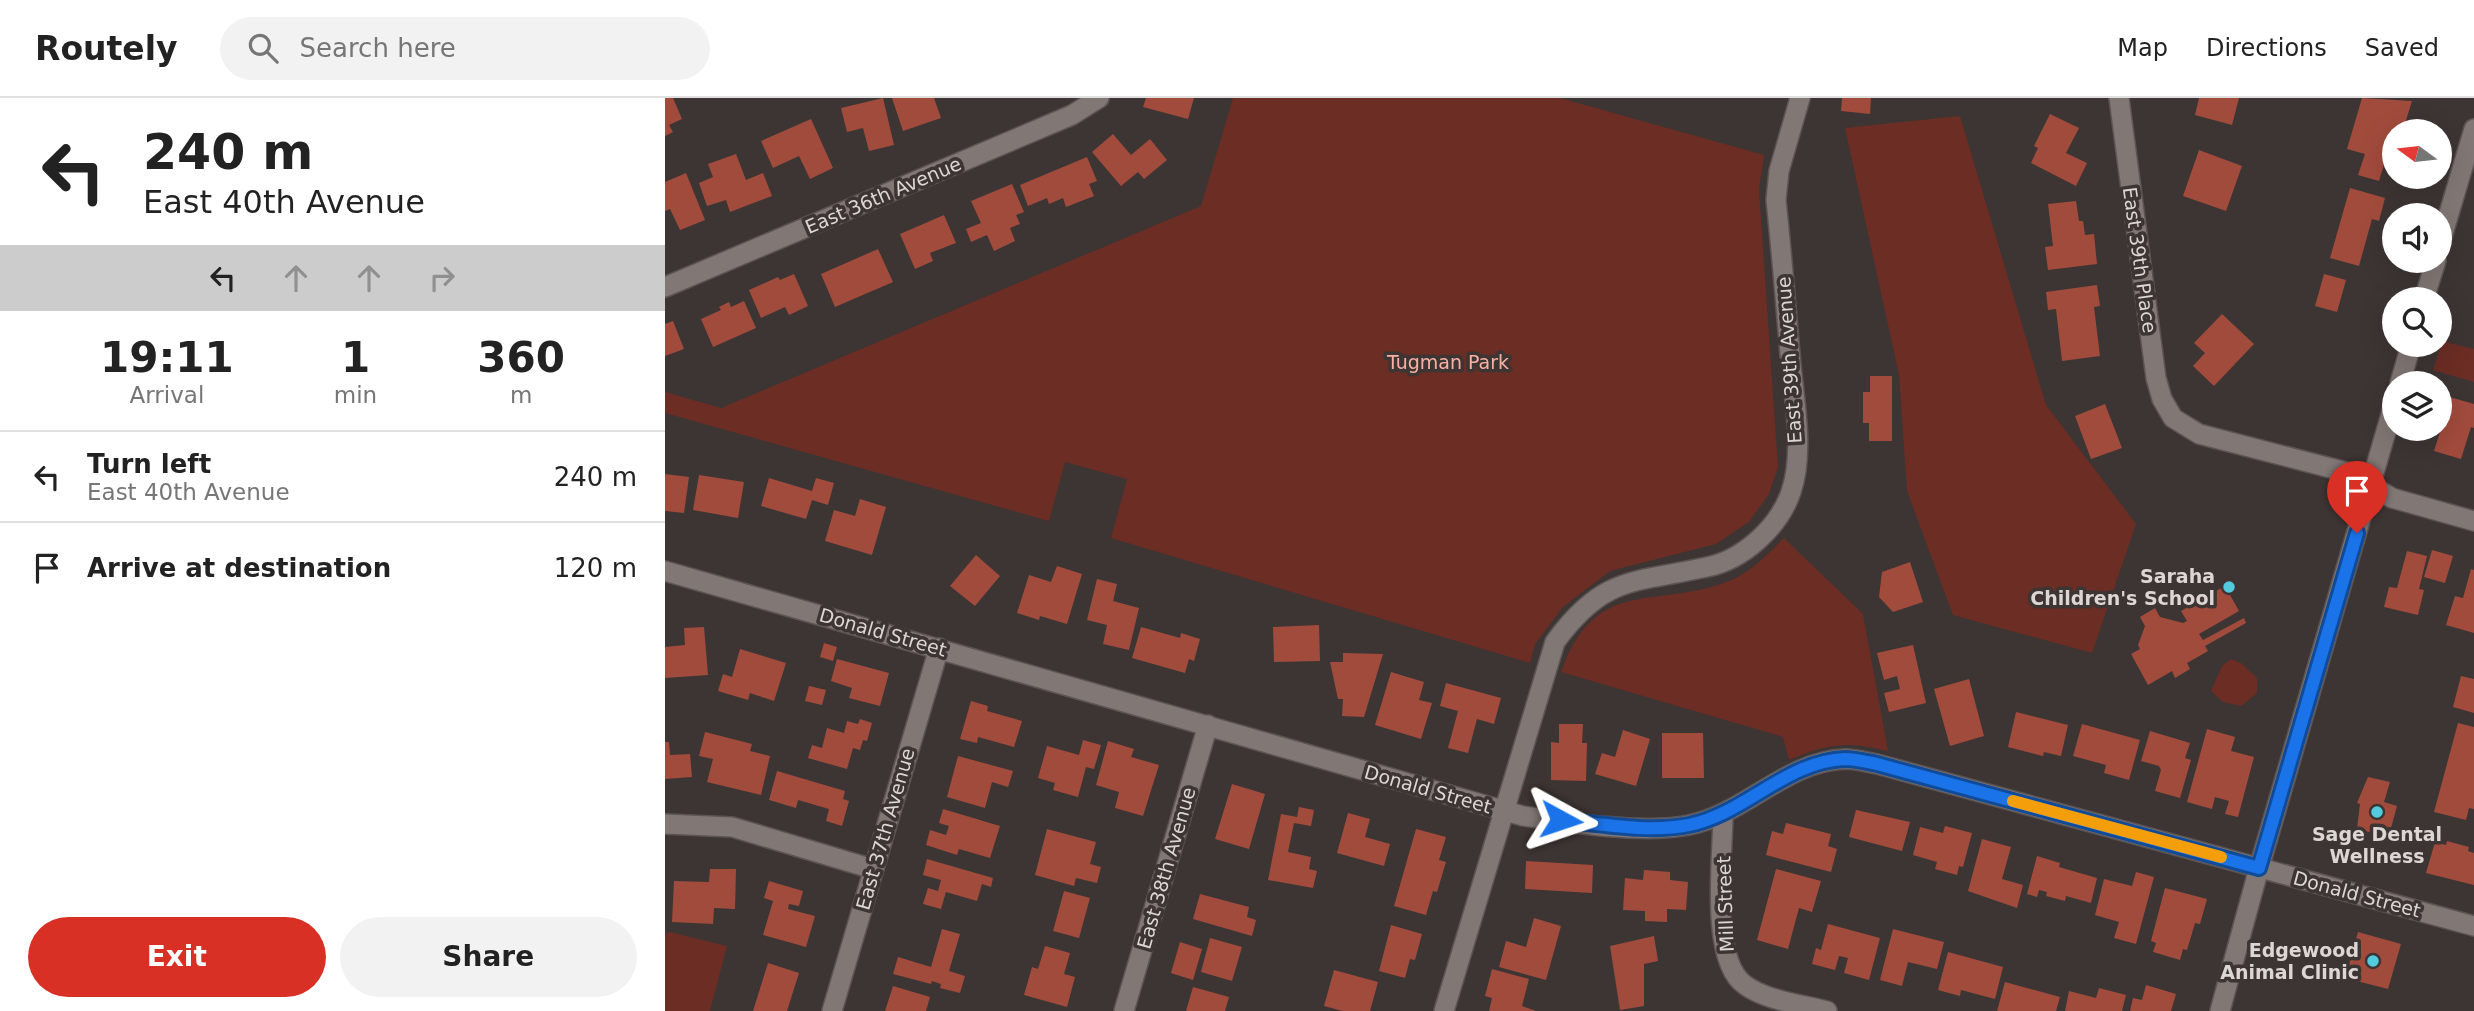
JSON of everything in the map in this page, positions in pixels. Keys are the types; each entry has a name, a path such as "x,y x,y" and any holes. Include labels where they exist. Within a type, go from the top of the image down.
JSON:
{"street":[{"name":"East 36th Avenue","path":"665,287 1072,115 1099,98"},
{"name":"East 39th Avenue","path":"1444,1011 1555,642 1593,599 1621,584 1653,575 1709,567 1732,558 1758,540 1776,521 1791,492 1796,462 1795,409 1776,200 1779,172 1800,98"},
{"name":"East 39th Place","path":"2119,98 2156,378 2162,399 2173,418 2199,433 2350,473 2370,485"},
{"path":"2452,203 2474,129"},
{"path":"2220,1011 2383,441"},
{"path":"2370,485 2397,499 2474,521"},
{"name":"Donald Street","path":"665,571 1504,812 1659,828 1690,825 1723,814 1781,779 1821,763 1847,759 1877,764 2474,926"},
{"name":"East 37th Avenue","path":"832,1011 939,648"},
{"name":"East 38th Avenue","path":"1124,1011 1208,725"},
{"name":"Mill Street","path":"1723,814 1722,930 1725,955 1733,974 1761,993 1827,1011"},
{"path":"665,824 732,827 873,869"}],"green space":[{"name":"Tugman Park","path":"1233,98 1560,98 1764,155 1759,190 1778,467 1769,494 1749,522 1716,544 1610,571 1563,607 1535,644 1530,663 1111,538 1127,479 1065,462 1049,521 665,413 665,392 721,408 1201,206"},
{"path":"1960,116 2046,405 2136,524 2092,653 1953,615 1907,491 1899,375 1845,128"},
{"path":"2452,344 2474,349 2474,382 2452,376 2452,371 2433,370 2437,357 2452,357"},
{"path":"1784,538 1863,614 1888,751 1838,745 1789,760 1783,737 1561,672 1575,641 1591,621 1610,608 1630,601 1702,589 1729,581 1752,568"},
{"path":"2231,659 2241,663 2257,678 2257,693 2241,706 2223,702 2211,691 2222,666"},
{"path":"670,932 727,946 710,1011 665,1011 665,934"}],"building":[{"path":"665,98 673,98 682,119 669,125 673,132 665,136"},
{"path":"883,98 894,145 869,151 863,128 847,132 841,108"},
{"path":"892,98 934,98 941,118 903,131"},
{"path":"1146,98 1194,98 1188,119 1143,107"},
{"path":"1842,98 1871,98 1870,114 1841,111"},
{"path":"2199,98 2239,98 2232,125 2195,115"},
{"path":"2362,98 2412,101 2406,119 2382,119 2382,171 2379,181 2358,175 2365,154 2347,149"},
{"path":"2050,114 2079,128 2066,153 2087,163 2076,186 2031,163 2038,148 2034,146"},
{"path":"811,119 833,168 810,179 799,156 773,168 761,141"},
{"path":"1113,134 1131,155 1150,139 1167,160 1144,179 1138,172 1121,186 1092,152"},
{"path":"2199,150 2242,166 2226,211 2183,196"},
{"path":"736,154 746,180 763,173 772,196 730,212 726,200 707,206 699,183 713,177 708,164"},
{"path":"1087,157 1097,181 1089,184 1094,196 1066,207 1063,198 1049,204 1047,198 1028,206 1020,185"},
{"path":"686,173 705,220 680,230 670,209 665,211 665,182"},
{"path":"1012,184 1024,212 1016,215 1020,224 1010,228 1015,241 994,251 987,235 971,242 966,229 981,223 971,201"},
{"path":"2350,188 2385,198 2379,221 2372,219 2359,266 2330,258"},
{"path":"2076,201 2079,221 2083,221 2085,235 2094,234 2097,264 2048,270 2045,247 2053,246 2048,204"},
{"path":"944,215 956,243 930,253 933,261 915,269 900,234"},
{"path":"878,249 893,282 835,307 821,274"},
{"path":"794,274 808,306 789,315 785,307 761,318 749,290 778,277 780,280"},
{"path":"2324,274 2346,280 2337,312 2315,306"},
{"path":"2097,285 2100,306 2094,307 2100,356 2062,361 2056,309 2048,310 2046,292"},
{"path":"744,301 756,328 713,347 701,319 721,310 719,307 729,302 731,307"},
{"path":"2222,314 2254,344 2214,386 2193,366 2205,353 2194,343"},
{"path":"673,321 684,349 665,356 665,324"},
{"path":"1870,376 1892,376 1892,441 1869,441 1869,423 1863,423 1863,392 1870,392"},
{"path":"2452,398 2474,404 2474,428 2471,427 2461,459 2434,451 2437,441 2452,441"},
{"path":"2105,404 2122,448 2091,459 2075,416"},
{"path":"665,474 689,477 684,513 665,511"},
{"path":"699,475 744,482 738,518 693,510"},
{"path":"769,478 812,491 816,478 834,483 828,505 812,500 806,519 761,506"},
{"path":"860,499 886,507 872,555 825,541 834,510 855,516"},
{"path":"2432,550 2453,556 2445,583 2424,577"},
{"path":"2407,551 2427,556 2419,589 2424,590 2418,615 2384,607 2389,587 2397,588"},
{"path":"976,555 1000,576 975,606 950,586"},
{"path":"1910,562 1923,602 1893,612 1879,597 1882,572"},
{"path":"1057,566 1082,574 1067,624 1040,616 1039,620 1017,613 1029,575 1051,582"},
{"path":"2471,569 2474,570 2474,633 2446,625 2455,596 2463,598"},
{"path":"1097,579 1117,584 1113,601 1139,608 1129,650 1103,644 1107,625 1087,620"},
{"name":"Saraha Children's School","path":"2225,586 2239,611 2199,634 2203,640 2244,618 2246,623 2205,646 2208,651 2187,663 2190,669 2175,678 2172,671 2148,685 2131,654 2140,649 2138,645 2145,626 2140,617 2155,608 2160,617 2183,623 2187,621 2181,611"},
{"path":"1319,625 1320,661 1274,662 1273,627"},
{"path":"704,627 708,675 665,678 665,647 685,645 684,628"},
{"path":"1141,627 1180,638 1181,633 1200,639 1194,661 1189,659 1185,673 1132,658"},
{"path":"824,643 837,647 833,661 820,657"},
{"path":"1913,645 1926,703 1889,712 1884,693 1900,689 1897,676 1884,680 1877,653"},
{"path":"740,649 786,663 774,701 750,693 748,700 718,691 723,674 732,677"},
{"path":"1343,653 1383,654 1364,717 1342,716 1343,699 1338,699 1330,662 1343,662"},
{"path":"837,659 889,673 880,706 849,698 852,688 831,681"},
{"path":"1391,672 1424,682 1419,700 1432,703 1421,739 1375,725"},
{"path":"2461,676 2474,679 2474,713 2453,707"},
{"path":"1969,679 1984,736 1950,746 1934,689"},
{"path":"1446,683 1501,698 1494,724 1477,719 1468,753 1448,748 1458,711 1440,706"},
{"path":"809,686 826,690 822,705 805,701"},
{"path":"971,701 988,706 987,711 1022,721 1014,747 978,737 977,743 960,739"},
{"path":"2016,712 2068,725 2061,756 2044,752 2043,756 2008,747"},
{"path":"860,719 872,723 867,741 863,740 860,750 853,748 847,769 808,758 812,745 822,748 827,728 844,733 847,721 858,724"},
{"path":"2458,723 2474,727 2474,809 2469,808 2466,820 2434,812"},
{"path":"1559,724 1583,724 1582,743 1587,743 1586,781 1551,780 1551,742 1559,743"},
{"path":"2082,724 2140,740 2129,780 2104,773 2106,765 2073,756"},
{"path":"2207,729 2235,737 2231,751 2254,757 2238,817 2225,814 2229,801 2215,797 2212,809 2187,802"},
{"path":"1623,730 1650,739 1636,786 1595,774 1602,753 1615,757"},
{"path":"2150,731 2190,743 2185,758 2191,760 2180,798 2155,791 2161,770 2159,766 2141,761"},
{"path":"705,732 752,744 750,751 770,756 761,795 707,782 713,759 699,756"},
{"path":"1662,733 1703,733 1704,778 1662,778"},
{"path":"1083,740 1101,745 1094,769 1086,767 1078,797 1053,790 1055,783 1038,778 1047,746 1079,755"},
{"path":"1108,741 1134,749 1131,757 1159,765 1143,816 1115,808 1119,792 1096,785"},
{"path":"665,742 669,742 670,755 690,754 692,777 665,779"},
{"path":"958,756 1013,771 1008,787 992,782 985,808 947,797"},
{"path":"777,771 845,791 843,799 849,801 842,826 826,821 829,809 798,800 796,808 769,800"},
{"name":"Sage Dental Wellness","path":"2368,777 2390,782 2384,802 2397,806 2391,828 2388,827 2385,836 2357,829 2360,804 2357,803"},
{"path":"1232,784 1265,794 1249,849 1215,839"},
{"path":"1299,807 1314,810 1311,826 1294,823 1288,852 1311,857 1309,869 1317,871 1313,888 1268,880 1281,814 1297,817"},
{"path":"943,809 1000,826 990,858 959,849 957,855 926,845 930,830 946,835 949,826 939,823"},
{"path":"1856,810 1910,822 1902,851 1849,837"},
{"path":"1348,813 1370,819 1365,837 1390,844 1384,866 1337,853"},
{"path":"1786,823 1831,834 1828,846 1837,849 1831,872 1766,855 1772,831 1783,834"},
{"path":"1945,826 1972,833 1963,867 1959,866 1957,875 1935,869 1937,862 1913,855 1920,827 1943,833"},
{"path":"1047,829 1096,842 1090,864 1101,867 1097,883 1076,878 1074,886 1035,875"},
{"path":"1416,829 1446,837 1439,860 1446,862 1437,892 1433,891 1426,915 1394,906"},
{"path":"1982,839 2011,847 2002,879 2023,885 2017,908 1968,891"},
{"path":"2447,841 2469,847 2468,851 2474,853 2474,885 2426,873 2435,842 2446,845"},
{"path":"2037,856 2060,863 2059,867 2097,878 2091,903 2066,896 2065,901 2046,896 2047,892 2039,890 2037,897 2027,894"},
{"path":"927,859 993,878 991,887 982,884 977,901 946,892 941,909 923,904 928,888 938,891 941,880 923,875"},
{"path":"1526,861 1593,865 1592,893 1525,889"},
{"path":"710,869 736,869 735,909 714,908 713,924 672,922 674,881 709,882"},
{"path":"1776,869 1821,881 1812,912 1799,908 1788,949 1757,940"},
{"path":"1644,870 1670,872 1670,880 1688,882 1686,910 1667,909 1667,922 1645,921 1645,911 1623,910 1625,878 1643,880"},
{"path":"2136,872 2154,877 2136,944 2114,938 2119,922 2095,915 2104,879 2132,886"},
{"path":"769,881 803,891 799,906 789,904 788,909 815,916 806,947 763,935 773,901 764,898"},
{"path":"2165,888 2207,899 2200,924 2195,923 2187,950 2183,949 2180,960 2153,952 2156,943 2151,941"},
{"path":"1064,891 1090,898 1079,938 1053,931"},
{"path":"1200,894 1249,907 1247,917 1256,920 1252,936 1193,919"},
{"path":"1534,918 1561,926 1546,980 1499,967 1506,941 1526,947"},
{"path":"1828,924 1880,938 1869,980 1844,973 1848,958 1839,956 1835,970 1812,964 1816,948 1821,950"},
{"path":"1391,925 1422,934 1415,960 1410,959 1405,978 1379,971"},
{"path":"942,929 960,934 949,971 965,976 960,993 940,988 941,984 932,981 931,984 893,974 898,957 931,967"},
{"path":"1893,929 1944,942 1937,969 1908,962 1902,986 1880,980"},
{"name":"Edgewood Animal Clinic","path":"2358,932 2401,944 2388,989 2345,978"},
{"path":"1654,936 1658,961 1644,964 1644,1006 1620,1010 1610,946"},
{"path":"1210,938 1242,947 1232,981 1201,972"},
{"path":"1180,942 1202,949 1193,980 1171,973"},
{"path":"1045,946 1070,953 1064,974 1075,977 1067,1007 1024,995 1032,967 1038,969"},
{"path":"1948,952 2003,967 1995,999 1961,990 1960,996 1938,990"},
{"path":"768,963 799,973 787,1011 753,1011"},
{"path":"1492,969 1529,979 1522,1006 1536,1011 1489,1011 1492,998 1485,996"},
{"path":"1334,970 1378,982 1370,1011 1343,1011 1324,1006"},
{"path":"2005,982 2060,997 2056,1011 1997,1011"},
{"path":"2146,985 2176,994 2171,1011 2130,1011 2133,998 2142,1000"},
{"path":"893,986 930,997 926,1011 885,1011"},
{"path":"1193,987 1229,997 1225,1011 1186,1011"},
{"path":"2099,988 2126,995 2122,1011 2065,1011 2069,991 2096,998"}],"slow traffic":[{"path":"2013,801 2221,857"}],"place":[{"name":"Saraha Children's School","path":"2229,587"},
{"name":"Sage Dental Wellness","path":"2377,812"},
{"name":"Edgewood Animal Clinic","path":"2373,961"}],"route":[{"path":"1561,820 1659,828 1690,825 1723,814 1781,779 1821,763 1847,759 1877,764 2259,868 2357,533"}]}
